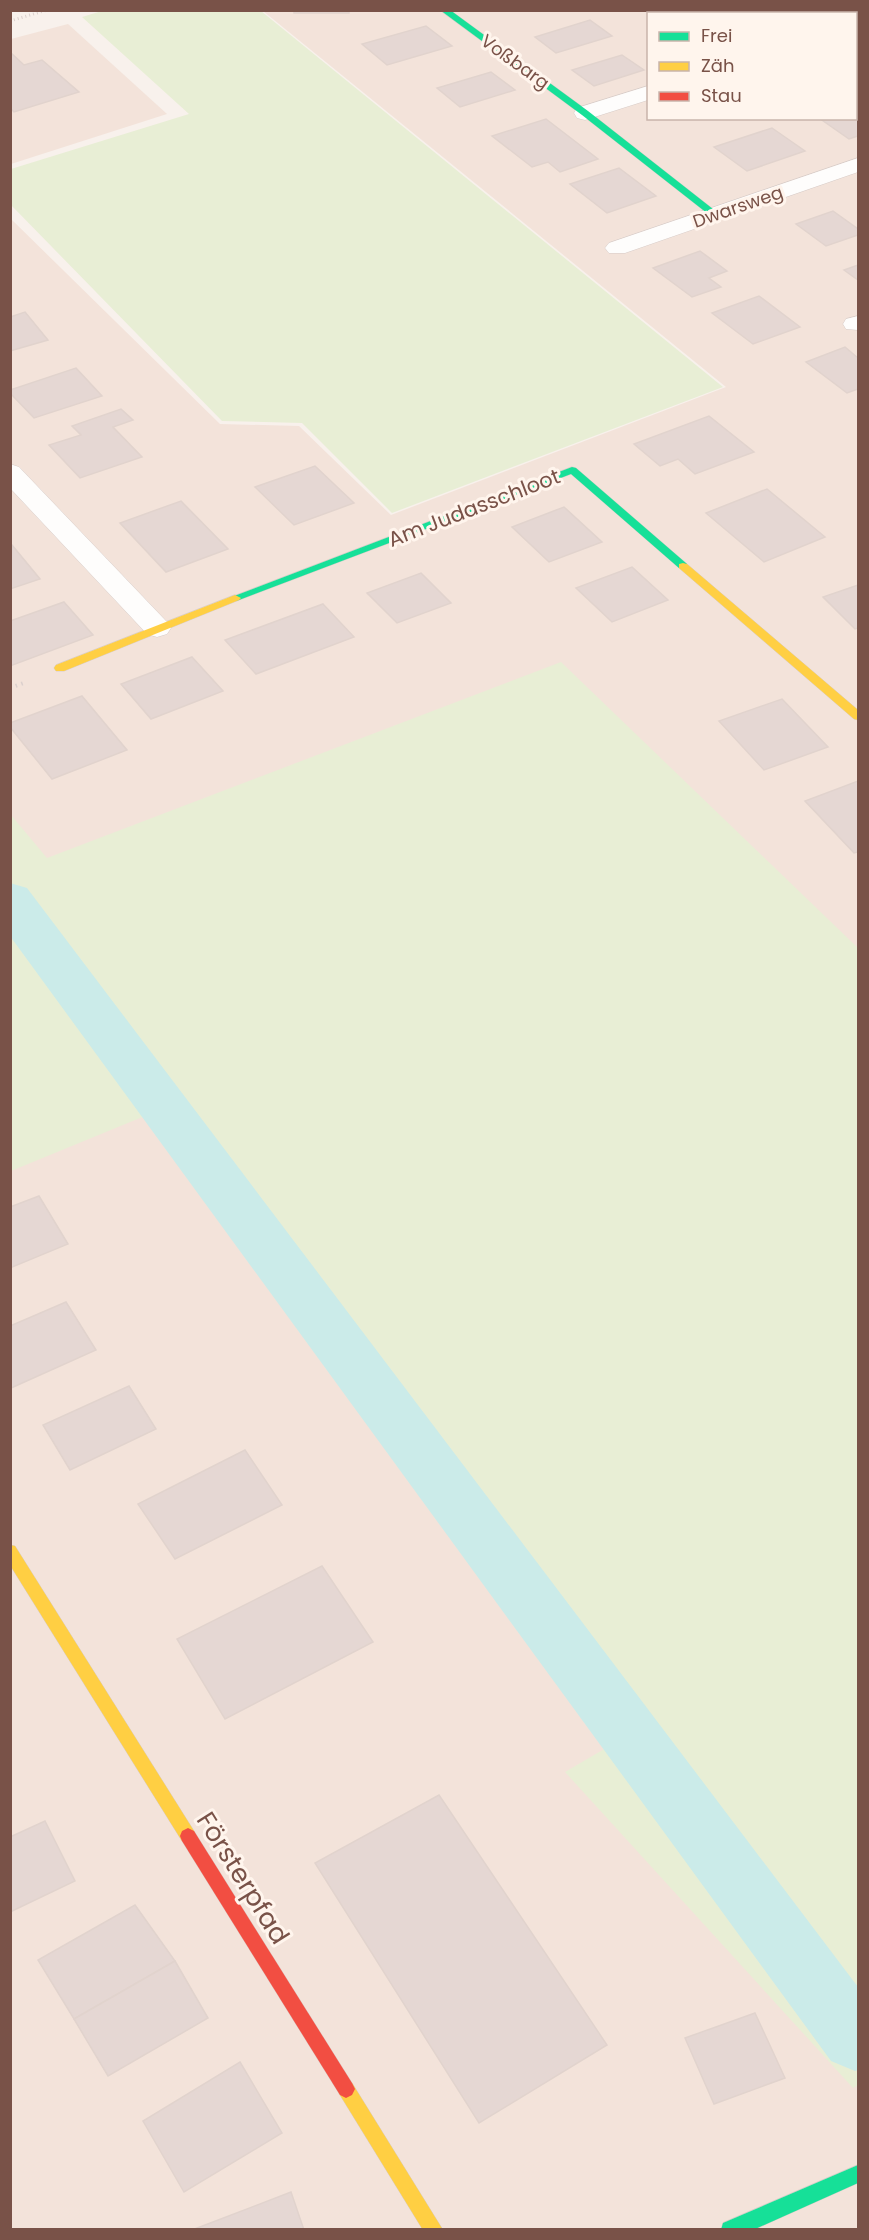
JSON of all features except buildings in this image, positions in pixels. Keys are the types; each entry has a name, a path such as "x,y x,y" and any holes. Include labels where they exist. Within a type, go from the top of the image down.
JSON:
{"street":[{"name":"Voßbarg","path":"444,10 585,113 715,215"},
{"path":"585,113 647,93"},
{"path":"848,169 858,188"},
{"name":"Dwarsweg","path":"617,248 848,169"},
{"name":"Am Judasschloot","path":"60,668 157,628 572,470 858,716"},
{"path":"10,472 157,628"},
{"name":"Försterpfad","path":"10,1551 435,2229"},
{"path":"730,2229 858,2174"}],"path":[{"path":"10,21 47,10"}],"shaded area":[{"path":"263,11 858,11 858,2229 11,2229 10,218 220,424 299,426 391,515 726,387"},
{"path":"68,24 167,114 11,164 11,39"}],"green space":[{"path":"105,10 261,11 723,387 392,513 302,423 222,421 11,205 11,169 189,114 82,17"},
{"path":"561,662 858,948 858,2085 853,2088 565,1772 635,1731 157,1111 11,1171 11,815 47,858"}],"waterway":[{"path":"10,900 855,2038"}],"traffic: fast":[{"path":"444,10 585,113 715,215"},
{"path":"235,598 572,470 683,566"},
{"path":"730,2230 858,2174"}],"traffic: slow":[{"path":"683,566 858,716"},
{"path":"60,668 235,598"},
{"path":"10,1551 188,1836"},
{"path":"346,2089 434,2230"}],"traffic: jam":[{"path":"188,1836 346,2089"}]}
